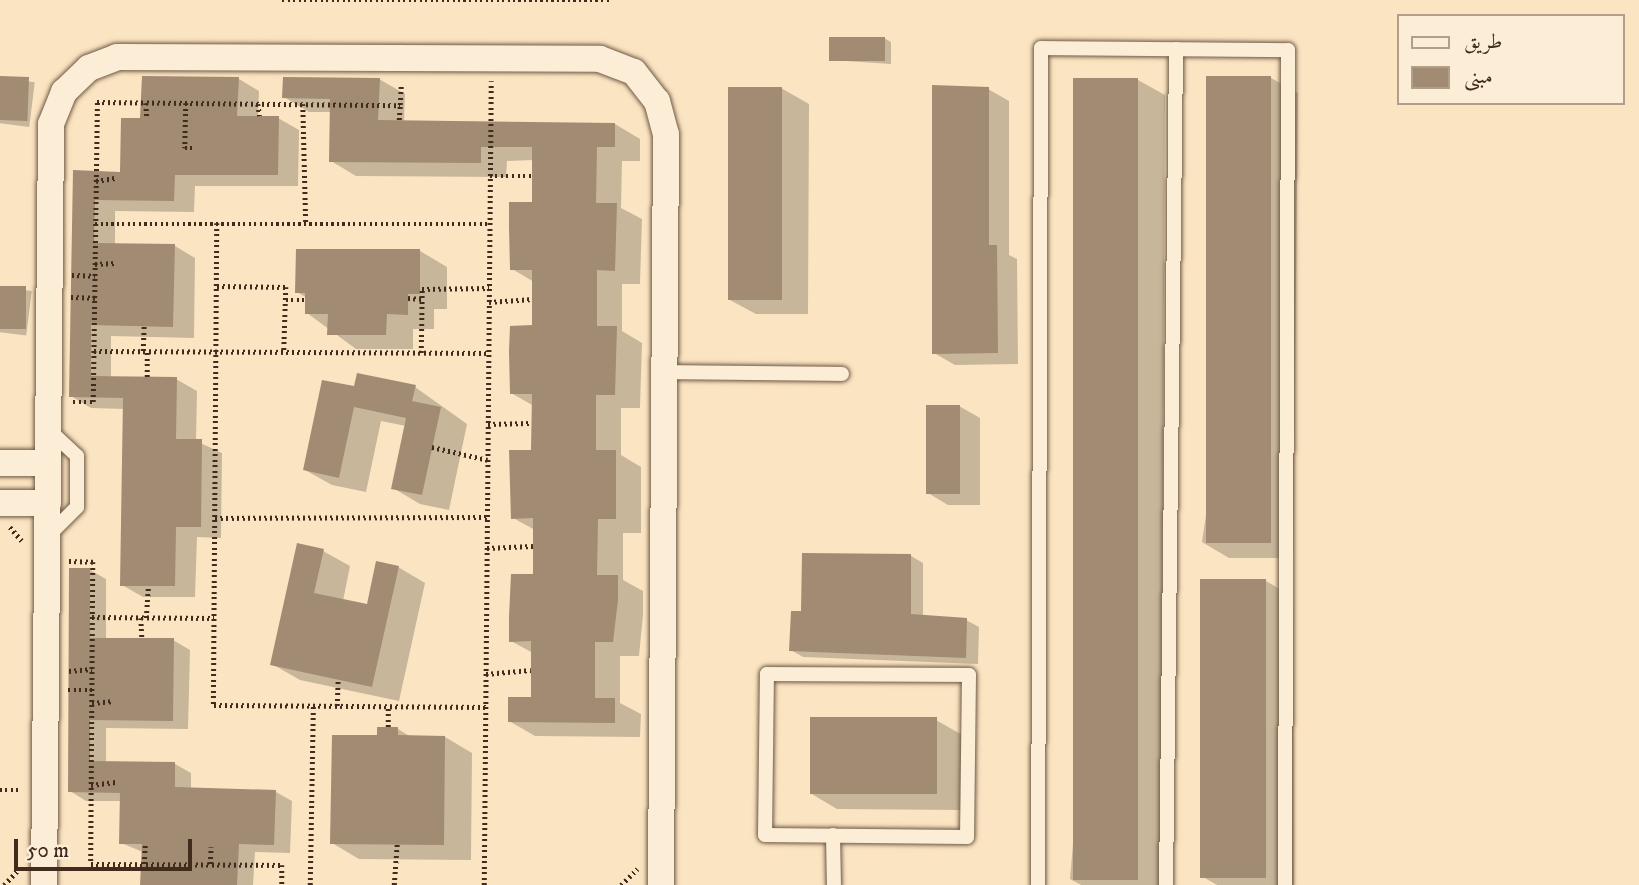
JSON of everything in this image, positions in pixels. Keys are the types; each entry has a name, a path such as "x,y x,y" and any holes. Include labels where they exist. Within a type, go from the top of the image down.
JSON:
{"street":[{"path":"44,885 55,544 48,503 47,463 51,124 64,92 89,68 117,57 600,59 634,72 657,101 666,134 661,885"},
{"path":"0,463 47,463"},
{"path":"0,503 48,503"}],"lane":[{"path":"1038,885 1041,48 1288,50 1285,885"},
{"path":"1166,885 1176,48"},
{"path":"664,372 842,373"},
{"path":"47,429 77,456 77,507 55,544"},
{"path":"767,674 969,675 967,836 833,835 765,835 767,674"},
{"path":"833,835 834,885"}],"path":[{"path":"282,0 612,0"},
{"path":"399,120 401,76"},
{"path":"478,76 504,76"},
{"path":"484,885 491,76"},
{"path":"65,402 93,402 97,103 400,105"},
{"path":"146,103 147,118"},
{"path":"186,103 185,148 196,148"},
{"path":"258,104 260,116"},
{"path":"303,104 306,223"},
{"path":"490,176 532,176"},
{"path":"96,181 115,178"},
{"path":"218,223 214,705 486,707"},
{"path":"95,224 490,225"},
{"path":"95,264 116,263"},
{"path":"217,286 286,287 285,352"},
{"path":"421,353 422,289 489,288"},
{"path":"408,298 422,299"},
{"path":"489,302 533,299"},
{"path":"286,300 305,300"},
{"path":"144,326 147,377"},
{"path":"94,351 489,353"},
{"path":"488,424 531,423"},
{"path":"432,447 488,460"},
{"path":"215,518 488,517"},
{"path":"55,544 62,560 93,562 91,864 282,865 282,885"},
{"path":"487,548 533,546"},
{"path":"142,638 148,586"},
{"path":"93,617 215,618"},
{"path":"92,669 62,671 63,690 92,690"},
{"path":"486,674 531,670"},
{"path":"337,706 338,680"},
{"path":"92,703 114,701"},
{"path":"310,885 313,706"},
{"path":"388,706 388,727"},
{"path":"91,785 116,782"},
{"path":"0,790 28,790"},
{"path":"144,864 145,844"},
{"path":"394,885 397,845"},
{"path":"210,864 211,847"},
{"path":"621,885 641,859"}],"building":[{"path":"829,37 885,37 885,61 829,61"},
{"path":"0,76 29,77 27,121 0,120"},
{"path":"142,76 239,77 237,116 279,116 278,175 175,175 174,201 95,200 94,243 175,244 173,327 91,325 91,376 177,377 176,439 202,439 201,527 176,527 175,586 120,586 123,398 69,397 73,170 120,172 121,118 140,118"},
{"path":"1206,76 1271,76 1271,543 1206,543"},
{"path":"283,77 380,78 378,120 615,123 615,147 597,147 596,203 617,203 615,271 597,270 597,326 617,326 615,395 596,395 596,450 616,450 616,519 598,519 597,575 618,575 618,600 613,642 595,642 595,698 615,698 615,723 508,722 508,697 531,697 531,641 509,642 509,617 511,574 533,574 533,518 511,519 509,450 531,450 532,394 510,394 509,351 510,326 532,325 532,270 510,270 509,202 532,202 532,147 481,147 481,163 329,162 330,99 282,98"},
{"path":"1073,78 1138,78 1138,880 1073,880"},
{"path":"932,85 989,87 989,245 997,245 998,353 932,354"},
{"path":"728,87 782,87 782,300 728,300"},
{"path":"296,249 420,249 420,294 408,294 408,315 387,314 386,335 327,335 328,314 305,314 305,293 295,293"},
{"path":"0,286 26,286 26,329 0,329"},
{"path":"357,373 416,385 412,401 441,407 422,495 391,489 406,418 354,407 339,478 303,470 322,380 354,386"},
{"path":"926,405 960,405 960,494 926,494"},
{"path":"297,543 324,549 314,593 367,604 376,561 399,566 372,687 270,665"},
{"path":"802,553 911,554 911,614 967,618 966,658 789,651 791,611 801,611"},
{"path":"69,568 90,568 90,638 174,638 173,721 90,720 90,761 175,762 175,787 276,790 274,845 239,844 237,885 140,885 142,844 119,844 120,793 68,792"},
{"path":"1200,579 1266,579 1266,878 1200,878"},
{"path":"810,717 937,717 937,794 810,794"},
{"path":"377,727 398,727 398,735 445,736 444,845 330,844 332,735 377,735"}]}
